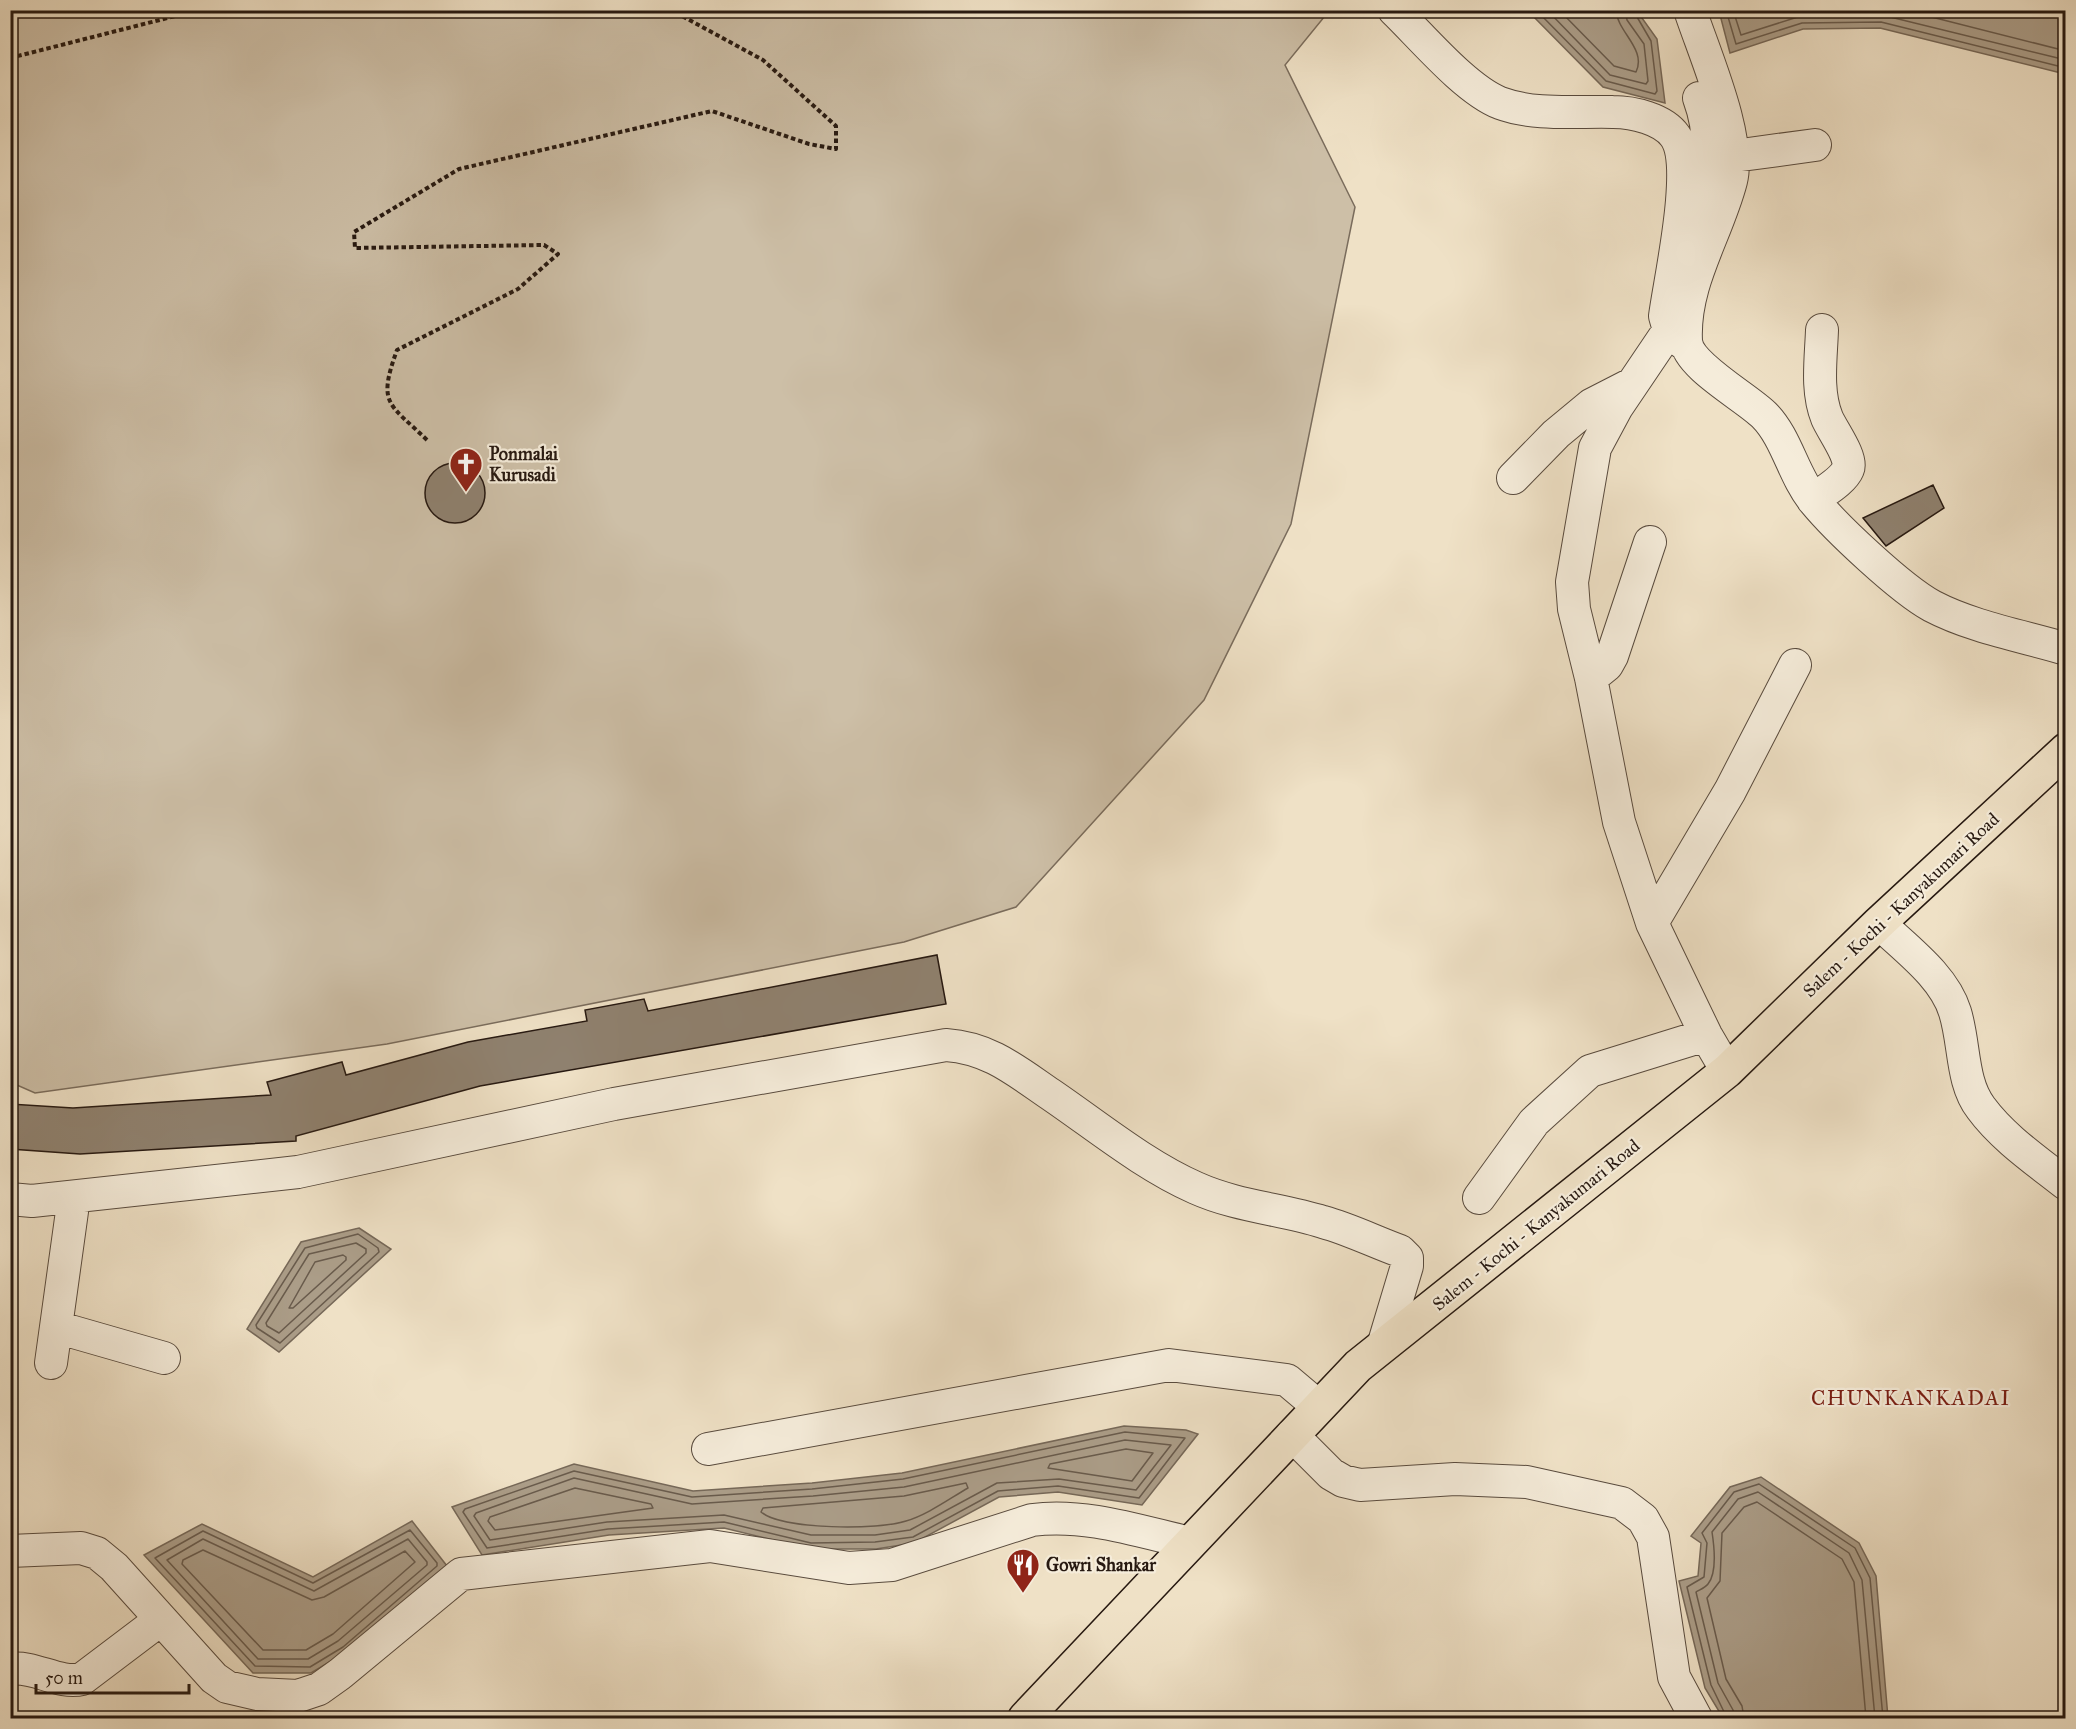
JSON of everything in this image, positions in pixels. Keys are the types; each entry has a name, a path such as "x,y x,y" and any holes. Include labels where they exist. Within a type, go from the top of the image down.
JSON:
{"highway":[{"name":"Salem - Kochi - Kanyakumari Road","path":"1025,1719 1358,1366 1727,1071 1879,923 2066,750"}],"street":[{"path":"1394,10 1471,84 1498,102 1517,108 1540,111 1617,112 1643,117 1671,131 1678,141 1683,168 1682,201 1665,316 1678,338 1699,363 1764,415 1778,434 1799,479 1813,500 1875,560 1931,605 1957,617 2066,649"},
{"path":"1668,10 1707,121 1709,169 1701,203 1669,284"},
{"path":"1690,10 1730,134 1734,156 1731,180 1691,294 1687,318 1678,338 1633,384 1612,415 1595,448 1572,582 1574,609 1591,678 1619,822 1652,923 1706,1035 1727,1071"},
{"path":"1734,156 1815,145"},
{"path":"1813,500 1845,473 1849,466 1848,457 1827,417 1824,405 1820,373 1822,330"},
{"path":"1513,478 1556,434 1591,405 1633,384"},
{"path":"1591,678 1607,665 1612,656 1650,542"},
{"path":"1652,923 1730,791 1795,665"},
{"path":"1879,923 1934,976 1947,995 1955,1011 1968,1086 1981,1108 2009,1137 2066,1184"},
{"path":"1479,1198 1534,1122 1590,1071 1706,1035"},
{"path":"10,1199 32,1201 298,1172 614,1104 946,1045 968,1046 1009,1066 1160,1169 1196,1188 1247,1204 1324,1222 1400,1251 1407,1258 1407,1266 1383,1346"},
{"path":"51,1363 74,1197"},
{"path":"56,1327 164,1359"},
{"path":"708,1449 1169,1365 1287,1380 1319,1407"},
{"path":"1292,1435 1331,1474 1360,1485 1455,1479 1527,1482 1622,1503 1643,1519 1653,1537 1674,1677 1695,1719"},
{"path":"10,1551 81,1548 90,1550 114,1567 220,1683 300,1708 319,1689 461,1574 710,1546 747,1549 849,1568 892,1565 1032,1520 1049,1518 1092,1521 1190,1543"},
{"path":"10,1669 23,1669 78,1680 160,1620"}],"path":[{"path":"10,58 199,10"},
{"path":"427,440 388,402 386,380 397,350 518,289 558,254 544,245 355,248 354,232 459,169 712,111 809,144 836,149 836,126 763,60 671,10"}],"shaded area":[{"path":"11,10 1329,11 1285,65 1355,207 1291,524 1204,700 1016,907 904,942 387,1044 35,1093 10,1082"}],"water":[{"path":"1528,11 1637,11 1657,39 1665,103 1603,87"},
{"path":"1719,11 2065,11 2065,74 1880,28 1803,29 1730,53"},
{"path":"359,1228 391,1249 279,1352 247,1329 301,1242"},
{"path":"1124,1426 1186,1430 1198,1434 1142,1505 1058,1492 999,1497 914,1543 876,1549 810,1549 724,1528 609,1535 482,1555 452,1507 574,1464 693,1491 812,1483 902,1473"},
{"path":"1761,1477 1859,1543 1876,1576 1888,1718 1723,1718 1705,1688 1679,1581 1698,1576 1701,1543 1691,1536 1730,1487"},
{"path":"412,1521 447,1566 346,1652 311,1673 253,1673 144,1555 202,1524 313,1577"}],"building":[{"path":"449,463 461,463 472,468 480,476 485,493 483,505 472,518 461,523 449,523 438,518 430,510 425,499 425,487 430,476 438,468"},
{"path":"1933,485 1944,508 1886,546 1863,518"},
{"path":"937,955 946,1004 480,1086 296,1136 296,1141 80,1154 10,1149 10,1104 73,1108 271,1095 267,1082 342,1062 346,1075 468,1042 587,1021 585,1010 644,999 648,1011"}],"place":[{"name":"Ponmalai Kurusadi","path":"466,493"},
{"name":"Gowri Shankar","path":"1023,1594"}],"district":[{"name":"CHUNKANKADAI","path":"1911,1398"}]}
